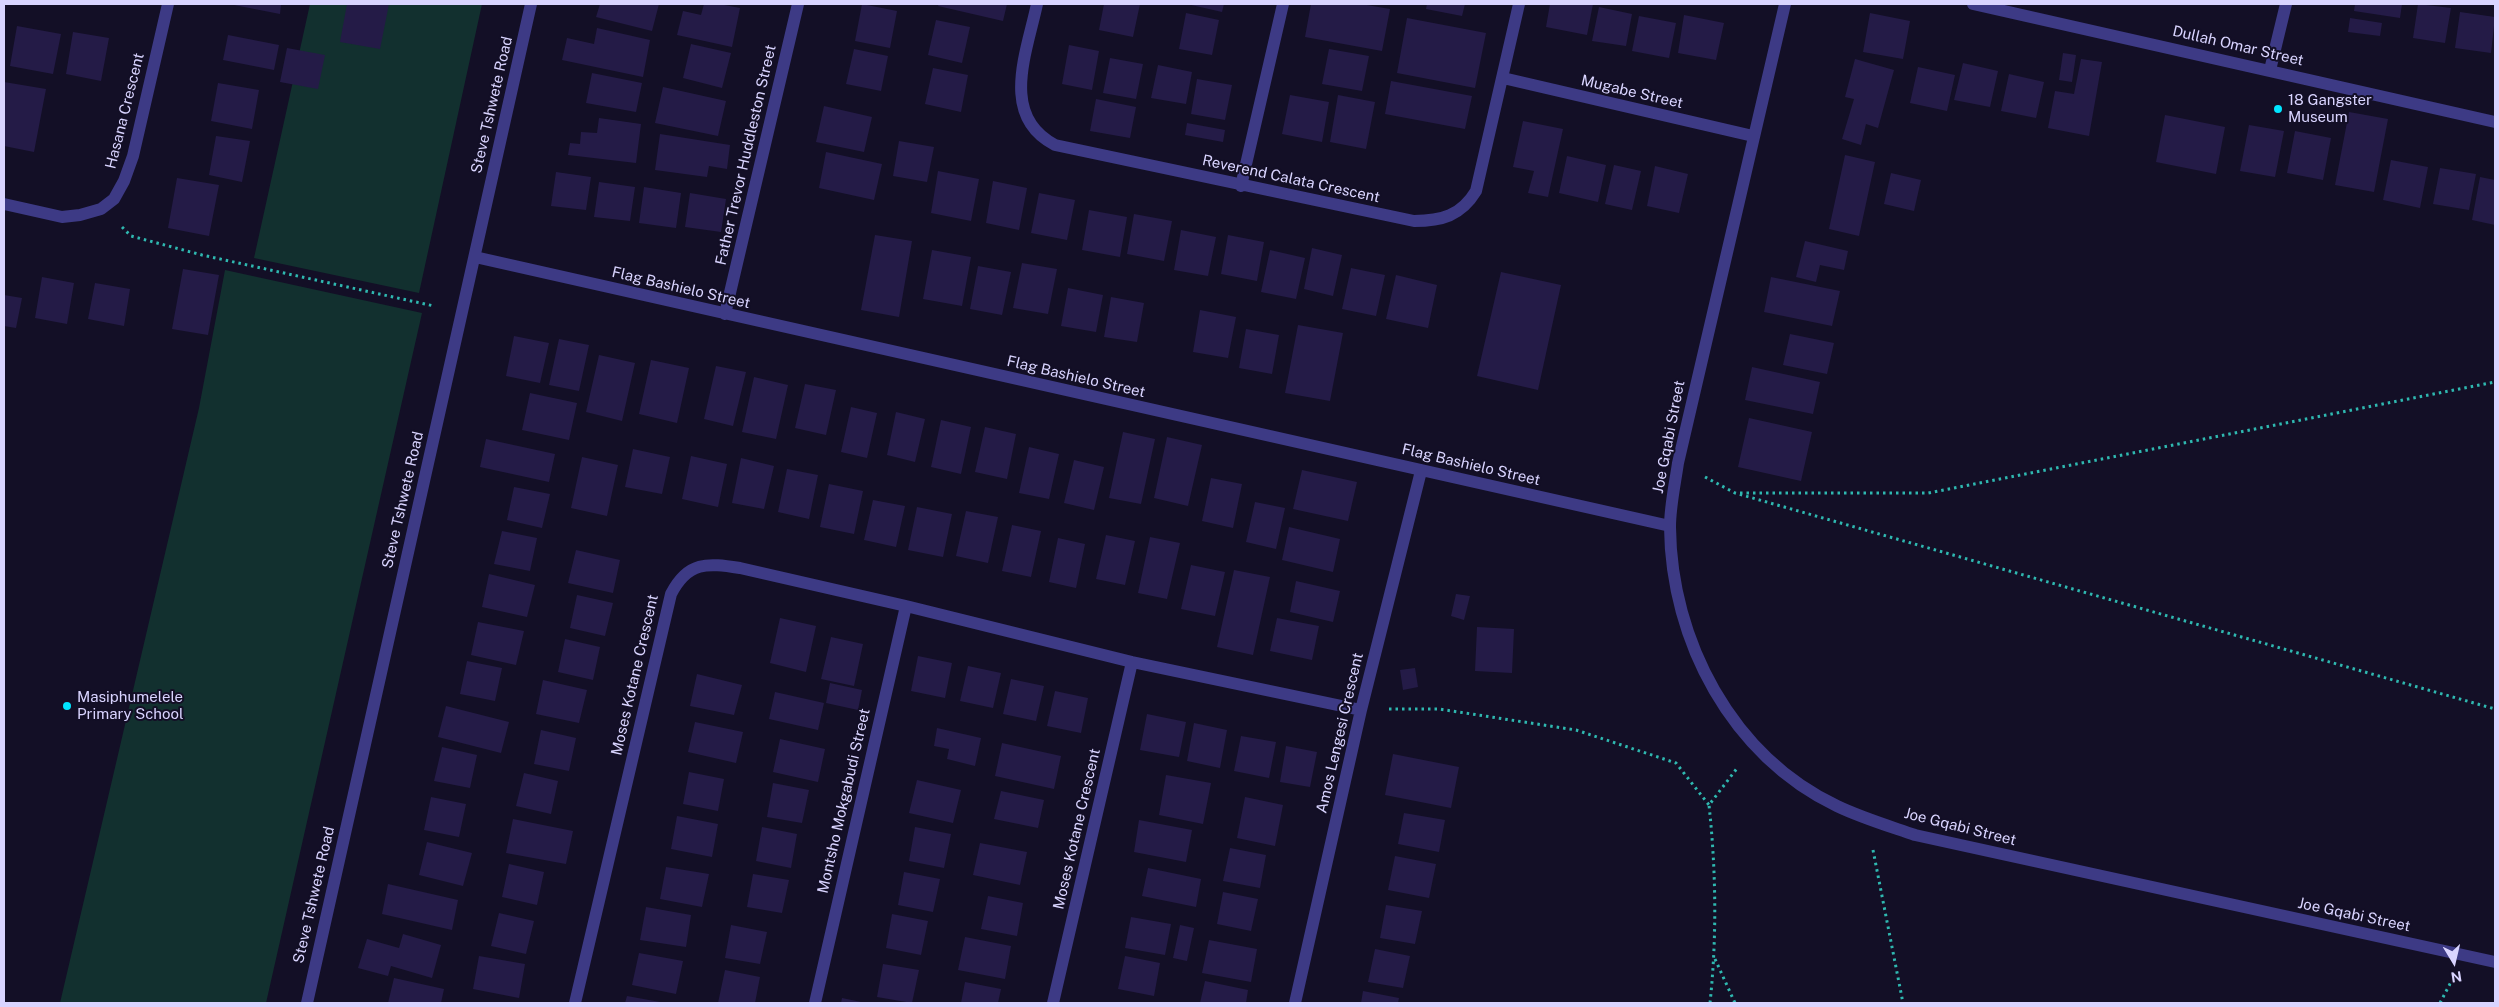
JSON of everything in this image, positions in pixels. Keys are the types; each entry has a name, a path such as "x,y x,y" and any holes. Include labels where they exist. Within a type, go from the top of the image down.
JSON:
{"street":[{"name":"Hasana Crescent","path":"4,204 62,217 80,215 101,208 114,199 124,181 133,156 168,4"},
{"name":"Steve Tshwete Road","path":"307,1003 531,4"},
{"name":"Father Trevor Huddleston Street","path":"726,314 798,4"},
{"name":"Reverend Calata Crescent","path":"1037,4 1023,70 1021,93 1024,114 1042,138 1055,145 1241,186 1414,220 1432,221 1446,218 1460,211 1469,203 1476,191 1519,4"},
{"path":"1241,186 1283,4"},
{"name":"Joe Gqabi Street","path":"1785,4 1678,463 1670,526 1674,569 1681,610 1694,651 1714,690 1755,745 1774,764 1808,790 1837,806 1915,836 2495,962"},
{"name":"Dullah Omar Street","path":"1972,4 2495,122"},
{"path":"2270,70 2286,4"},
{"name":"Mugabe Street","path":"1503,78 1753,136"},
{"name":"Flag Bashielo Street","path":"474,256 1670,526"},
{"name":"Amos Lengesi Crescent","path":"1295,1003 1361,710 1421,471"},
{"name":"Moses Kotane Crescent","path":"576,1003 671,594 678,580 687,572 699,566 713,564 740,568 906,606 1132,662 1361,710"},
{"name":"Montsho Mokgabudi Street","path":"815,1003 906,606"},
{"name":"Moses Kotane Crescent","path":"1053,1003 1132,662"}],"path":[{"path":"101,208 131,236 202,255 462,312"},
{"path":"1735,493 1928,493 2495,382"},
{"path":"1678,463 1735,493 2495,708"},
{"path":"1361,710 1439,709 1576,730 1676,763 1709,804 1713,845 1715,958 1710,1003"},
{"path":"1709,804 1755,745"},
{"path":"1866,818 1903,1003"},
{"path":"1715,958 1735,1003"}],"green space":[{"path":"310,4 482,4 419,293 254,258"},
{"path":"225,270 422,313 266,1003 60,1003 199,408"}],"building":[{"path":"229,4 281,4 280,14"},
{"path":"347,4 389,4 380,49 340,42"},
{"path":"600,4 659,4 652,31 596,17"},
{"path":"704,4 719,4 740,8 732,47 677,35 683,11 701,15"},
{"path":"862,4 897,11 890,48 855,41"},
{"path":"939,4 1007,4 1003,21 938,6"},
{"path":"1104,4 1140,4 1133,37 1099,30"},
{"path":"1187,4 1224,4 1222,12"},
{"path":"1311,4 1361,4 1390,9 1382,51 1305,37"},
{"path":"1427,4 1465,4 1462,16 1426,9"},
{"path":"1550,4 1593,4 1587,35 1546,27"},
{"path":"2355,4 2402,4 2400,18 2354,11"},
{"path":"2418,4 2451,8 2445,43 2413,38"},
{"path":"1599,7 1632,14 1626,46 1592,41"},
{"path":"2460,12 2495,17 2491,53 2455,48"},
{"path":"1186,13 1219,20 1212,55 1179,49"},
{"path":"1870,13 1910,21 1903,59 1863,52"},
{"path":"1684,15 1724,23 1716,60 1678,53"},
{"path":"1639,16 1676,23 1669,58 1632,51"},
{"path":"1407,18 1486,33 1475,88 1397,73"},
{"path":"2350,18 2382,23 2380,36 2348,32"},
{"path":"936,20 970,27 962,63 928,55"},
{"path":"17,26 61,34 53,74 10,66"},
{"path":"597,28 650,40 643,77 562,60 567,38 594,44"},
{"path":"73,32 109,38 101,81 66,74"},
{"path":"228,35 279,45 274,70 223,60"},
{"path":"691,44 731,53 722,88 683,78"},
{"path":"1069,45 1099,51 1092,90 1062,84"},
{"path":"287,48 325,55 318,89 280,82"},
{"path":"854,49 888,56 881,91 846,84"},
{"path":"1329,49 1369,56 1362,91 1322,84"},
{"path":"2063,53 2076,55 2072,82 2059,80"},
{"path":"1110,58 1143,64 1136,99 1103,93"},
{"path":"1855,59 1894,70 1878,128 1866,124 1861,145 1842,139 1854,99 1845,97"},
{"path":"2081,59 2102,62 2089,136 2048,128 2055,91 2074,94"},
{"path":"1963,63 1998,71 1990,107 1954,100"},
{"path":"1158,65 1192,72 1186,104 1151,98"},
{"path":"1918,67 1955,75 1947,111 1910,103"},
{"path":"933,68 968,75 961,112 925,104"},
{"path":"592,73 642,83 636,112 586,103"},
{"path":"2009,74 2044,82 2036,118 2001,111"},
{"path":"1197,79 1232,85 1225,120 1191,114"},
{"path":"1391,81 1472,96 1465,129 1385,114"},
{"path":"4,82 46,89 34,152 4,146"},
{"path":"218,83 259,90 252,129 211,121"},
{"path":"663,87 726,101 718,136 655,123"},
{"path":"1290,95 1329,102 1322,142 1282,134"},
{"path":"1338,95 1375,102 1366,149 1330,142"},
{"path":"1096,99 1136,107 1130,138 1090,131"},
{"path":"824,106 872,117 864,152 816,142"},
{"path":"2349,112 2388,119 2374,192 2335,185"},
{"path":"2165,115 2225,127 2216,174 2156,162"},
{"path":"599,118 641,124 636,163 568,155 570,143 580,144 581,132 597,133"},
{"path":"1523,121 1563,129 1548,197 1528,193 1534,171 1513,167"},
{"path":"1187,123 1225,130 1223,142 1185,135"},
{"path":"2249,125 2284,131 2275,177 2240,171"},
{"path":"2295,131 2331,138 2323,180 2287,173"},
{"path":"660,134 730,145 727,169 709,166 707,177 655,170"},
{"path":"216,136 250,141 242,182 209,175"},
{"path":"899,141 934,147 927,182 893,176"},
{"path":"826,152 882,164 874,200 819,188"},
{"path":"1845,155 1875,162 1859,236 1829,229"},
{"path":"1567,156 1606,165 1598,202 1559,193"},
{"path":"2391,160 2428,167 2420,208 2383,200"},
{"path":"1614,165 1641,171 1632,210 1605,204"},
{"path":"1655,166 1688,174 1679,213 1647,206"},
{"path":"2440,168 2476,174 2469,210 2433,204"},
{"path":"938,171 979,179 971,221 931,213"},
{"path":"556,172 591,177 586,210 551,206"},
{"path":"1891,173 1921,180 1914,211 1884,204"},
{"path":"2480,177 2495,180 2495,225 2472,220"},
{"path":"177,178 219,185 209,236 168,228"},
{"path":"993,181 1027,188 1019,230 986,223"},
{"path":"599,182 635,187 630,221 594,217"},
{"path":"644,187 681,193 676,228 639,223"},
{"path":"690,193 726,199 721,232 685,227"},
{"path":"1039,193 1075,200 1067,240 1031,233"},
{"path":"1089,210 1127,217 1120,257 1082,250"},
{"path":"1134,214 1172,221 1164,261 1127,254"},
{"path":"1181,230 1216,237 1208,276 1174,270"},
{"path":"875,235 912,241 899,317 861,310"},
{"path":"1228,235 1264,242 1257,281 1221,274"},
{"path":"1805,241 1848,251 1844,270 1820,265 1816,282 1796,277"},
{"path":"1312,248 1342,255 1333,296 1304,289"},
{"path":"932,250 971,257 962,306 923,299"},
{"path":"1270,250 1305,258 1296,299 1261,292"},
{"path":"1022,263 1057,269 1048,314 1013,308"},
{"path":"978,266 1011,272 1002,315 970,309"},
{"path":"1351,268 1385,275 1376,316 1342,309"},
{"path":"183,269 219,275 208,335 172,329"},
{"path":"1501,272 1561,285 1538,390 1477,376"},
{"path":"1396,275 1437,285 1428,328 1386,319"},
{"path":"42,277 74,283 67,324 35,318"},
{"path":"1771,277 1840,291 1832,326 1764,312"},
{"path":"95,283 130,289 124,326 88,319"},
{"path":"1068,288 1103,295 1096,332 1061,326"},
{"path":"4,295 22,298 16,328 4,326"},
{"path":"1111,297 1144,303 1137,342 1104,337"},
{"path":"1200,310 1236,317 1228,358 1193,352"},
{"path":"1298,325 1343,333 1330,401 1285,393"},
{"path":"1246,329 1279,335 1272,374 1239,368"},
{"path":"1790,334 1834,343 1827,374 1783,365"},
{"path":"514,336 549,343 540,383 506,376"},
{"path":"559,339 589,345 579,391 549,385"},
{"path":"599,355 635,363 622,421 586,412"},
{"path":"651,360 689,368 677,423 639,414"},
{"path":"716,366 746,372 733,426 704,419"},
{"path":"1752,367 1820,382 1813,414 1745,400"},
{"path":"754,377 788,385 776,439 742,432"},
{"path":"805,384 836,390 826,435 795,428"},
{"path":"530,393 577,403 569,440 522,430"},
{"path":"851,407 877,413 867,458 841,452"},
{"path":"896,412 925,419 915,462 887,455"},
{"path":"1749,418 1812,432 1801,481 1738,467"},
{"path":"941,420 971,427 961,474 931,467"},
{"path":"985,427 1016,434 1007,479 975,472"},
{"path":"1123,432 1155,439 1141,504 1109,498"},
{"path":"1167,437 1202,445 1188,506 1154,498"},
{"path":"486,439 555,454 549,482 480,467"},
{"path":"1029,447 1059,454 1049,499 1019,493"},
{"path":"633,449 670,457 662,494 625,487"},
{"path":"691,456 727,464 718,507 682,499"},
{"path":"582,457 618,465 607,516 571,508"},
{"path":"741,458 774,466 764,509 732,503"},
{"path":"1074,460 1104,467 1094,510 1064,503"},
{"path":"787,469 818,475 809,519 778,512"},
{"path":"1302,470 1357,482 1348,521 1293,509"},
{"path":"1211,478 1242,484 1233,528 1202,521"},
{"path":"829,484 863,491 854,534 820,527"},
{"path":"514,487 550,494 542,528 507,520"},
{"path":"873,500 905,506 896,547 864,540"},
{"path":"1255,502 1285,508 1276,549 1246,542"},
{"path":"917,507 952,514 943,557 908,550"},
{"path":"966,511 998,517 988,563 956,556"},
{"path":"1012,525 1041,531 1031,577 1002,571"},
{"path":"1289,527 1340,539 1333,572 1282,560"},
{"path":"502,531 537,538 530,571 494,564"},
{"path":"1106,535 1135,541 1125,585 1096,579"},
{"path":"1150,537 1180,543 1167,599 1138,593"},
{"path":"1058,538 1085,544 1076,588 1049,582"},
{"path":"576,550 620,560 613,593 568,583"},
{"path":"1191,565 1225,572 1215,616 1181,609"},
{"path":"1234,570 1270,577 1253,655 1217,647"},
{"path":"489,574 535,585 527,617 482,607"},
{"path":"1296,581 1340,591 1333,622 1290,612"},
{"path":"1456,594 1470,596 1464,620 1451,616"},
{"path":"577,595 613,603 605,636 570,628"},
{"path":"780,618 816,626 806,672 770,663"},
{"path":"1277,618 1319,626 1312,660 1270,651"},
{"path":"478,622 524,631 516,665 471,655"},
{"path":"1477,627 1514,629 1512,673 1475,671"},
{"path":"831,637 863,644 854,686 821,679"},
{"path":"565,639 600,647 593,680 558,672"},
{"path":"918,656 952,663 945,698 911,691"},
{"path":"467,661 502,668 495,701 460,694"},
{"path":"968,666 1001,673 993,708 960,701"},
{"path":"1415,668 1418,687 1403,690 1400,670"},
{"path":"697,674 742,685 734,715 690,706"},
{"path":"1011,679 1044,686 1036,721 1003,714"},
{"path":"543,680 587,690 579,723 536,714"},
{"path":"830,683 862,690 858,710 826,703"},
{"path":"1055,691 1088,698 1081,733 1047,726"},
{"path":"775,692 824,703 818,730 769,719"},
{"path":"446,706 509,722 501,753 438,737"},
{"path":"1147,714 1186,722 1179,757 1140,750"},
{"path":"695,722 743,732 736,763 688,752"},
{"path":"1194,723 1227,730 1220,768 1187,761"},
{"path":"937,728 981,738 975,766 947,759 949,749 934,746"},
{"path":"541,730 576,738 569,771 534,764"},
{"path":"1241,736 1276,742 1269,778 1234,771"},
{"path":"780,739 825,749 818,782 773,772"},
{"path":"1002,743 1061,756 1054,789 995,776"},
{"path":"1286,746 1317,752 1310,787 1280,782"},
{"path":"442,747 477,755 470,788 434,781"},
{"path":"1393,754 1459,767 1451,808 1385,795"},
{"path":"689,772 724,779 718,811 683,804"},
{"path":"524,773 558,781 551,814 516,806"},
{"path":"1166,775 1211,783 1203,824 1159,815"},
{"path":"917,780 961,790 953,823 909,813"},
{"path":"773,783 809,790 802,823 767,817"},
{"path":"1001,791 1044,800 1038,828 994,819"},
{"path":"431,797 466,804 459,837 424,830"},
{"path":"1245,797 1283,805 1275,846 1237,838"},
{"path":"1404,813 1445,820 1439,852 1398,844"},
{"path":"677,816 718,824 712,857 671,849"},
{"path":"513,819 573,831 566,864 506,853"},
{"path":"1139,820 1192,830 1186,862 1134,852"},
{"path":"762,827 797,834 791,868 756,861"},
{"path":"915,827 951,834 944,868 909,861"},
{"path":"427,842 472,853 463,886 419,875"},
{"path":"980,843 1027,852 1020,885 973,875"},
{"path":"1230,848 1266,855 1260,888 1223,881"},
{"path":"1395,856 1436,864 1429,898 1388,890"},
{"path":"509,864 544,872 537,905 502,897"},
{"path":"666,867 709,874 702,907 660,899"},
{"path":"1148,868 1201,879 1196,907 1142,896"},
{"path":"904,872 940,879 933,912 898,905"},
{"path":"753,874 789,880 782,913 747,907"},
{"path":"388,884 458,900 452,930 382,914"},
{"path":"1223,892 1258,899 1251,931 1217,924"},
{"path":"988,896 1023,903 1017,936 981,929"},
{"path":"1386,905 1422,911 1415,944 1380,938"},
{"path":"646,907 691,915 686,947 640,940"},
{"path":"499,913 534,921 526,954 491,946"},
{"path":"892,914 928,921 921,955 886,948"},
{"path":"1131,917 1171,924 1165,955 1125,948"},
{"path":"731,925 767,932 760,964 725,958"},
{"path":"1180,925 1194,928 1187,961 1173,958"},
{"path":"403,934 441,945 432,978 391,966 388,976 358,968 367,939 399,948"},
{"path":"965,937 1011,946 1005,979 958,970"},
{"path":"1209,940 1257,949 1251,982 1202,973"},
{"path":"1375,949 1410,956 1403,988 1368,982"},
{"path":"639,953 683,961 676,994 632,985"},
{"path":"479,956 525,964 519,998 473,989"},
{"path":"1125,956 1160,963 1154,996 1118,989"},
{"path":"883,964 919,970 912,1003 877,997"},
{"path":"725,970 760,977 755,1003 718,1003"},
{"path":"394,978 444,989 441,1003 388,1003"},
{"path":"1205,981 1248,990 1246,1003 1200,1003"},
{"path":"965,982 1001,989 998,1003 961,1003"},
{"path":"1363,991 1399,998 1398,1003 1361,1003"},
{"path":"627,996 660,1002 660,1003 625,1003"},
{"path":"842,998 861,1002 861,1003 841,1003"}],"place":[{"name":"18 Gangster Museum","path":"2278,109"},
{"name":"Masiphumelele Primary School","path":"67,706"}]}
